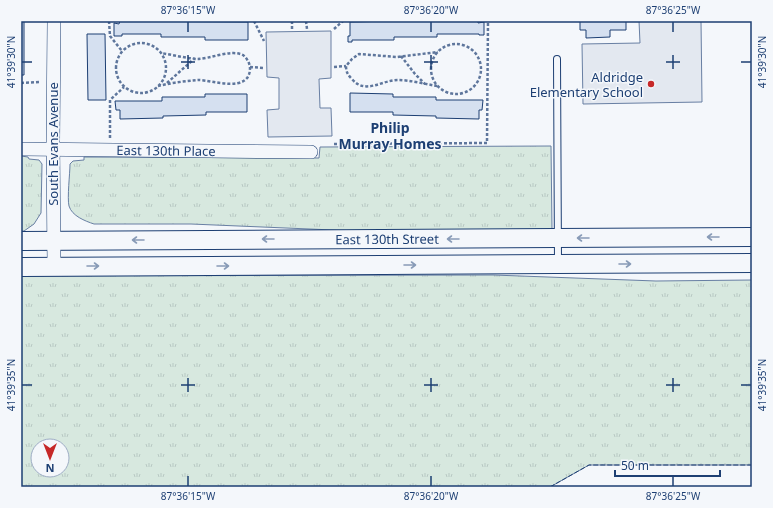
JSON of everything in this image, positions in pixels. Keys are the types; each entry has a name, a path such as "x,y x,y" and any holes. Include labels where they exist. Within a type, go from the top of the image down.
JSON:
{"main road":[{"name":"East 130th Street","path":"21,240 752,237"},
{"name":"East 130th Street","path":"21,267 752,264"}],"street":[{"name":"South Evans Avenue","path":"54,21 54,266"},
{"name":"East 130th Place","path":"21,149 311,152"}],"lane":[{"path":"556,59 558,265"}],"path":[{"path":"109,21 110,36 122,51"},
{"path":"254,21 264,41"},
{"path":"292,21 292,29"},
{"path":"306,21 306,29"},
{"path":"334,29 343,21"},
{"path":"334,144 487,144 488,21"},
{"path":"133,44 145,44 156,48 161,53 166,64 166,70 162,82 158,86 153,90 141,93 129,91 124,87 118,78 116,66 122,51 133,44"},
{"path":"346,66 346,71 353,81 366,88 398,80 438,86 448,93 462,94 474,88 478,83 482,70 478,57 469,48 456,44 443,48 434,57 431,69 432,75 438,86"},
{"path":"334,67 346,66 359,54 401,56 438,52"},
{"path":"158,86 199,80 225,84 238,84 246,79 250,72 250,67 247,60 242,55 235,53 195,58 161,53"},
{"path":"401,56 415,74 426,84"},
{"path":"167,84 195,58"},
{"path":"250,67 264,68"},
{"path":"482,70 488,70"},
{"path":"21,83 43,82"},
{"path":"110,144 110,100 124,87"}],"green space":[{"path":"551,146 552,230 357,231 191,224 94,224 83,220 73,213 68,202 70,164 73,161 84,160 84,157 319,158 320,147"},
{"path":"21,156 39,160 42,164 41,213 34,224 24,231 21,231"},
{"path":"493,275 656,281 752,280 752,465 589,465 550,487 21,487 21,276"}],"shaded area":[{"path":"639,21 701,21 702,102 583,104 582,44 640,43"},
{"path":"331,31 331,78 319,79 320,108 331,108 332,136 268,137 267,110 279,109 279,78 267,77 266,32"}],"building":[{"path":"21,21 24,21 24,75 21,75"},
{"path":"120,21 248,22 248,40 205,40 205,37 161,37 161,34 122,34 122,36 114,36 114,23 119,24"},
{"path":"478,21 478,23 484,22 484,35 437,34 437,37 394,37 394,40 352,40 352,42 348,42 348,36 350,36 350,22"},
{"path":"580,21 626,21 626,30 610,30 610,37 586,38 586,30 580,30"},
{"path":"87,34 105,34 106,100 88,100"},
{"path":"350,93 393,94 393,97 436,97 436,100 483,100 482,110 479,110 479,119 436,118 436,116 393,115 393,112 350,112"},
{"path":"205,94 247,94 247,112 206,112 206,115 120,119 120,110 116,110 115,101 162,101 162,97 205,97"}],"fence":[{"path":"550,487 589,465 752,465"}],"place":[{"name":"Aldridge Elementary School","path":"651,84"}],"district":[{"name":"Philip Murray Homes","path":"390,136"}]}
